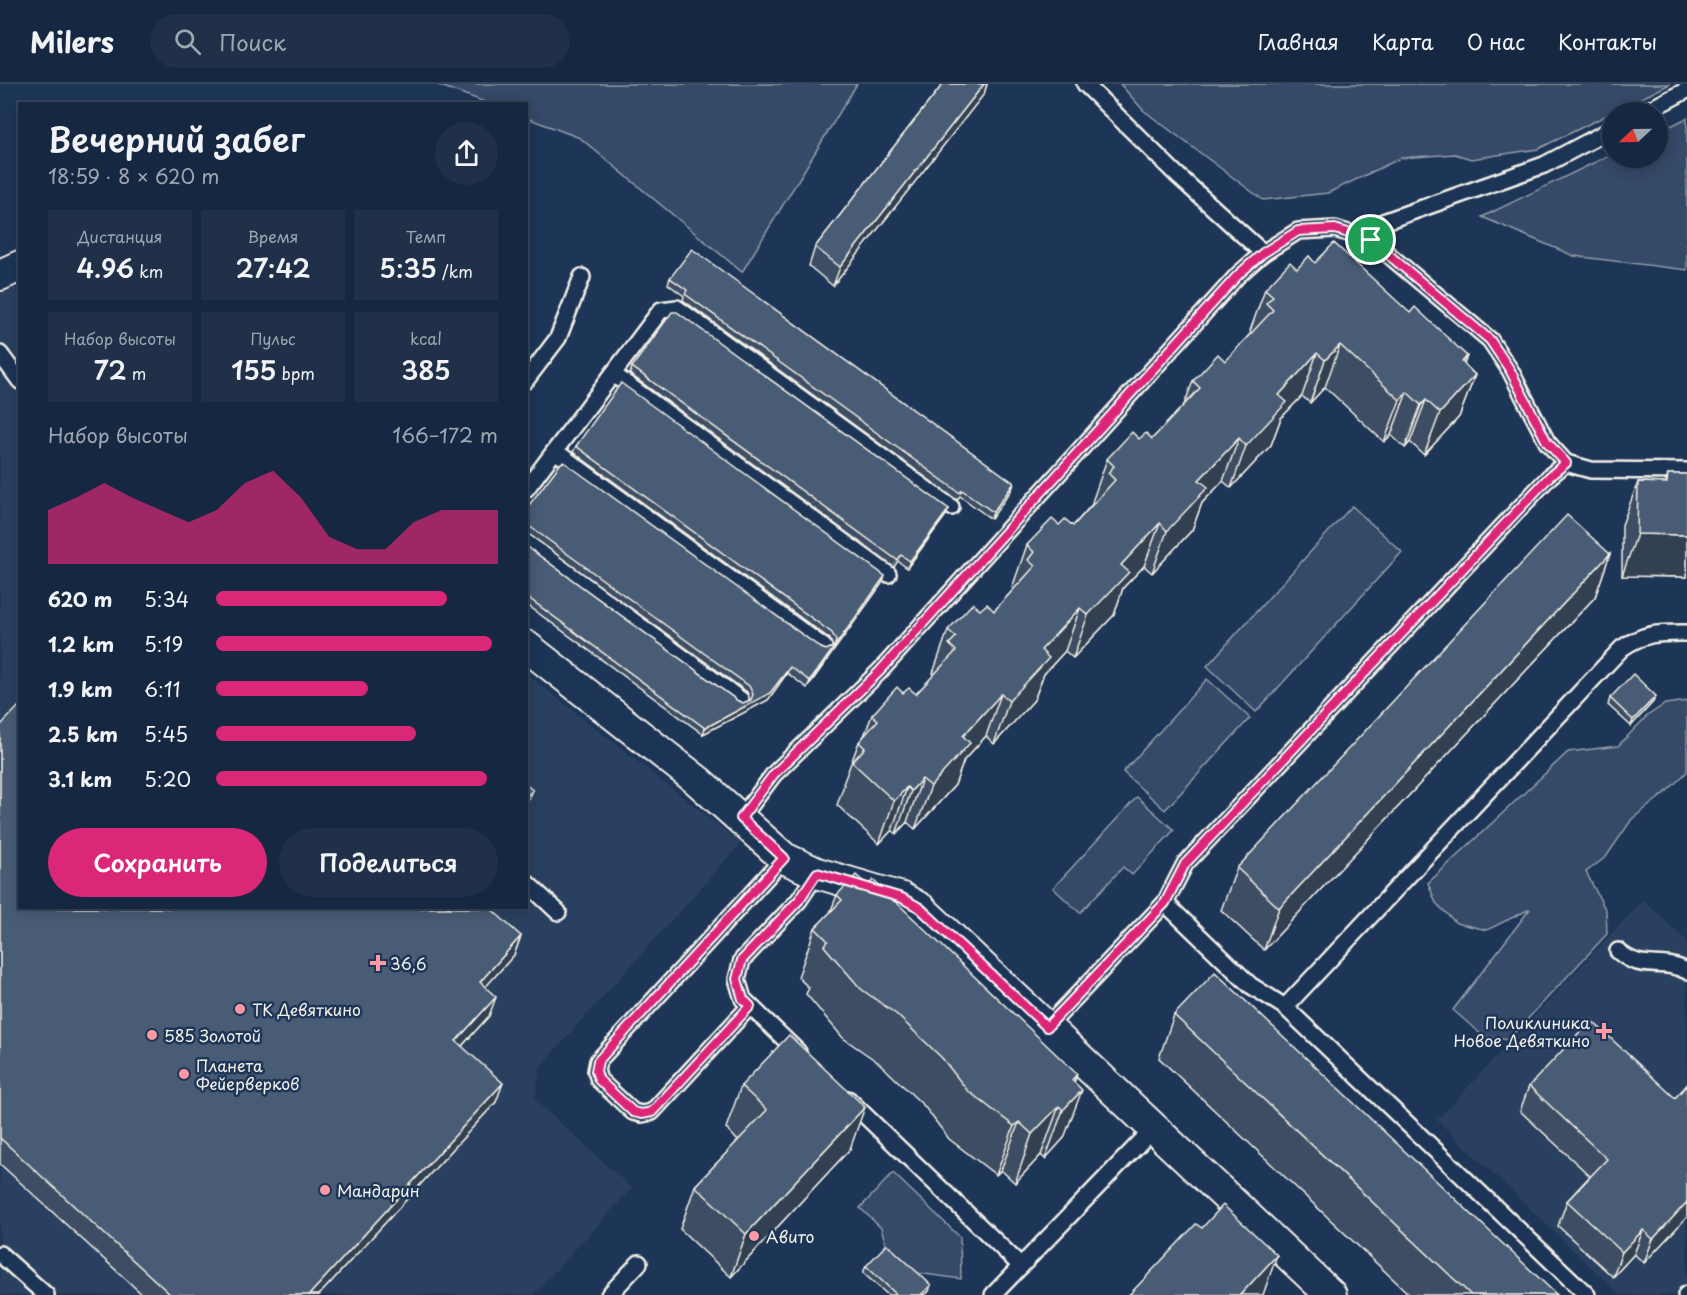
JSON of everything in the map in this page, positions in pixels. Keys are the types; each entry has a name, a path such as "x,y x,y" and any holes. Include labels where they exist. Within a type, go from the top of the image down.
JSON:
{"street":[{"path":"0,275 18,267"},
{"path":"528,648 698,781 784,858 817,873 902,898 920,908 1331,1295"}],"lane":[{"path":"1085,84 1176,174 1263,253"},
{"path":"1664,102 1687,90"},
{"path":"1371,240 1383,222 1544,165 1602,134"},
{"path":"741,818 774,774 880,671 1238,275 1263,253 1298,231 1335,229 1371,240 1490,340 1510,370 1547,442 1566,463 1591,470 1687,471"},
{"path":"528,377 558,338 582,277"},
{"path":"528,486 661,310 677,308 951,507"},
{"path":"0,354 18,378"},
{"path":"613,374 888,574"},
{"path":"555,451 824,647"},
{"path":"1047,1027 1165,903 1185,864 1550,476 1566,463"},
{"path":"528,543 741,700"},
{"path":"1285,1007 1622,648 1640,636 1654,633 1687,633"},
{"path":"750,1006 652,1112 642,1114 633,1112 599,1080 596,1071 598,1061 784,858"},
{"path":"807,1061 743,999 737,979 742,960 799,900 817,873"},
{"path":"528,884 558,912"},
{"path":"1165,903 1250,985 1285,1007 1587,1295"},
{"path":"1618,951 1631,962 1642,965 1658,963 1687,971"},
{"path":"832,1085 1021,1266"},
{"path":"993,1295 1154,1128"},
{"path":"0,1254 46,1295"},
{"path":"609,1295 639,1263"}],"shaded area":[{"path":"435,84 857,84 742,272 580,138 528,118 528,102 485,102"},
{"path":"1120,84 1670,84 1633,102 1602,102 1602,117 1538,149 1471,159 1455,154 1401,158 1328,193 1263,200 1143,110"},
{"path":"1687,118 1687,270 1574,256 1482,217 1602,159 1602,168 1668,168 1668,127"},
{"name":"ТК Девяткино","path":"18,287 18,909 528,909 528,675 741,843 540,1067 535,1100 632,1188 533,1295 0,1295 0,292"},
{"path":"1352,506 1402,552 1256,712 1207,666"},
{"path":"1207,679 1250,718 1165,810 1123,772"},
{"path":"1687,701 1687,772 1632,819 1606,857 1586,872 1606,911 1607,934 1508,1040 1483,1036 1453,1010 1530,909 1487,930 1456,923 1436,903 1428,883 1568,752 1618,746 1647,716 1665,704"},
{"path":"1137,797 1174,830 1132,875 1123,867 1080,913 1053,888"},
{"name":"Поликлиника Новое Девяткино","path":"1643,900 1687,941 1687,1295 1620,1295 1437,1120"},
{"path":"893,1173 960,1237 961,1279 917,1273 886,1244 881,1228 860,1208"}],"building":[{"path":"943,84 984,84 840,267 815,247"},
{"path":"1334,243 1410,313 1415,307 1467,356 1462,362 1475,375 1440,413 1426,400 1421,405 1407,392 1400,400 1340,345 1325,360 1317,353 1279,395 1287,402 1246,446 1239,438 1199,480 1208,487 1167,531 1160,523 1121,565 1129,572 1088,615 1080,608 1041,650 1049,658 1009,701 1001,694 963,736 970,743 931,786 922,779 911,791 907,787 894,801 852,762 865,748 859,742 878,720 872,715 897,687 903,693 909,688 916,694 956,651 949,644 956,637 948,630 973,603 980,610 987,604 994,611 1035,566 1028,560 1034,552 1027,545 1052,519 1059,525 1065,519 1073,526 1115,480 1108,473 1114,466 1107,459 1132,432 1139,439 1146,433 1152,439 1200,388 1193,381 1218,354 1225,361 1273,310 1266,303 1273,296 1265,289 1290,262 1297,269 1309,256 1315,263"},
{"path":"692,249 1014,483 993,512 962,490 960,493 685,294 687,290 670,278"},
{"path":"672,312 677,312 949,509 910,561 901,555 897,560 632,367"},
{"path":"621,383 885,576 810,681 790,667 770,693 705,728 528,597 528,547 738,701 743,703 751,700 753,694 749,686 528,526 528,506 561,463 564,462 821,648 826,650 834,647 836,641 832,633 576,446"},
{"path":"1668,474 1687,474 1687,535 1637,534 1638,482 1667,483"},
{"path":"1567,515 1610,554 1279,908 1237,868"},
{"path":"1633,674 1656,696 1633,720 1610,698"},
{"name":"ТК Девяткино","path":"18,707 18,909 491,909 521,936 480,982 496,997 456,1041 503,1083 309,1295 171,1295 0,1138 0,726"},
{"path":"856,875 868,886 873,880 1077,1074 1072,1080 1082,1090 1063,1110 1059,1106 1032,1134 1019,1122 1014,1126 967,1090 942,1058 896,1014 861,989 824,946 828,941 815,928 842,900 837,895"},
{"path":"1215,972 1557,1295 1471,1295 1174,1015"},
{"path":"1591,1020 1675,1098 1687,1085 1687,1202 1653,1239 1643,1230 1622,1252 1567,1201 1607,1159 1529,1086"},
{"path":"789,1035 865,1107 746,1234 695,1186 767,1110 741,1086"},
{"path":"1223,1205 1277,1255 1240,1295 1129,1295 1196,1224 1202,1228"},
{"path":"887,1244 931,1285 921,1295 897,1295 866,1266"}],"place":[{"name":"36,6","path":"378,963"},
{"name":"ТК Девяткино","path":"240,1009"},
{"name":"Поликлиника Новое Девяткино","path":"1604,1031"},
{"name":"585 Золотой","path":"152,1035"},
{"name":"Планета Фейерверков","path":"184,1074"},
{"name":"Мандарин","path":"325,1190"},
{"name":"Авито","path":"754,1236"}],"route":[{"path":"1335,229 1371,240 1490,340 1510,370 1547,442 1566,463 1550,476 1185,864 1165,903 1047,1027 920,908 902,898 817,873 799,900 742,960 737,979 743,999 750,1006 652,1112 642,1114 633,1112 599,1080 596,1071 598,1061 784,858 741,818 774,774 880,671 1238,275 1263,253 1298,231 1335,229"}]}
